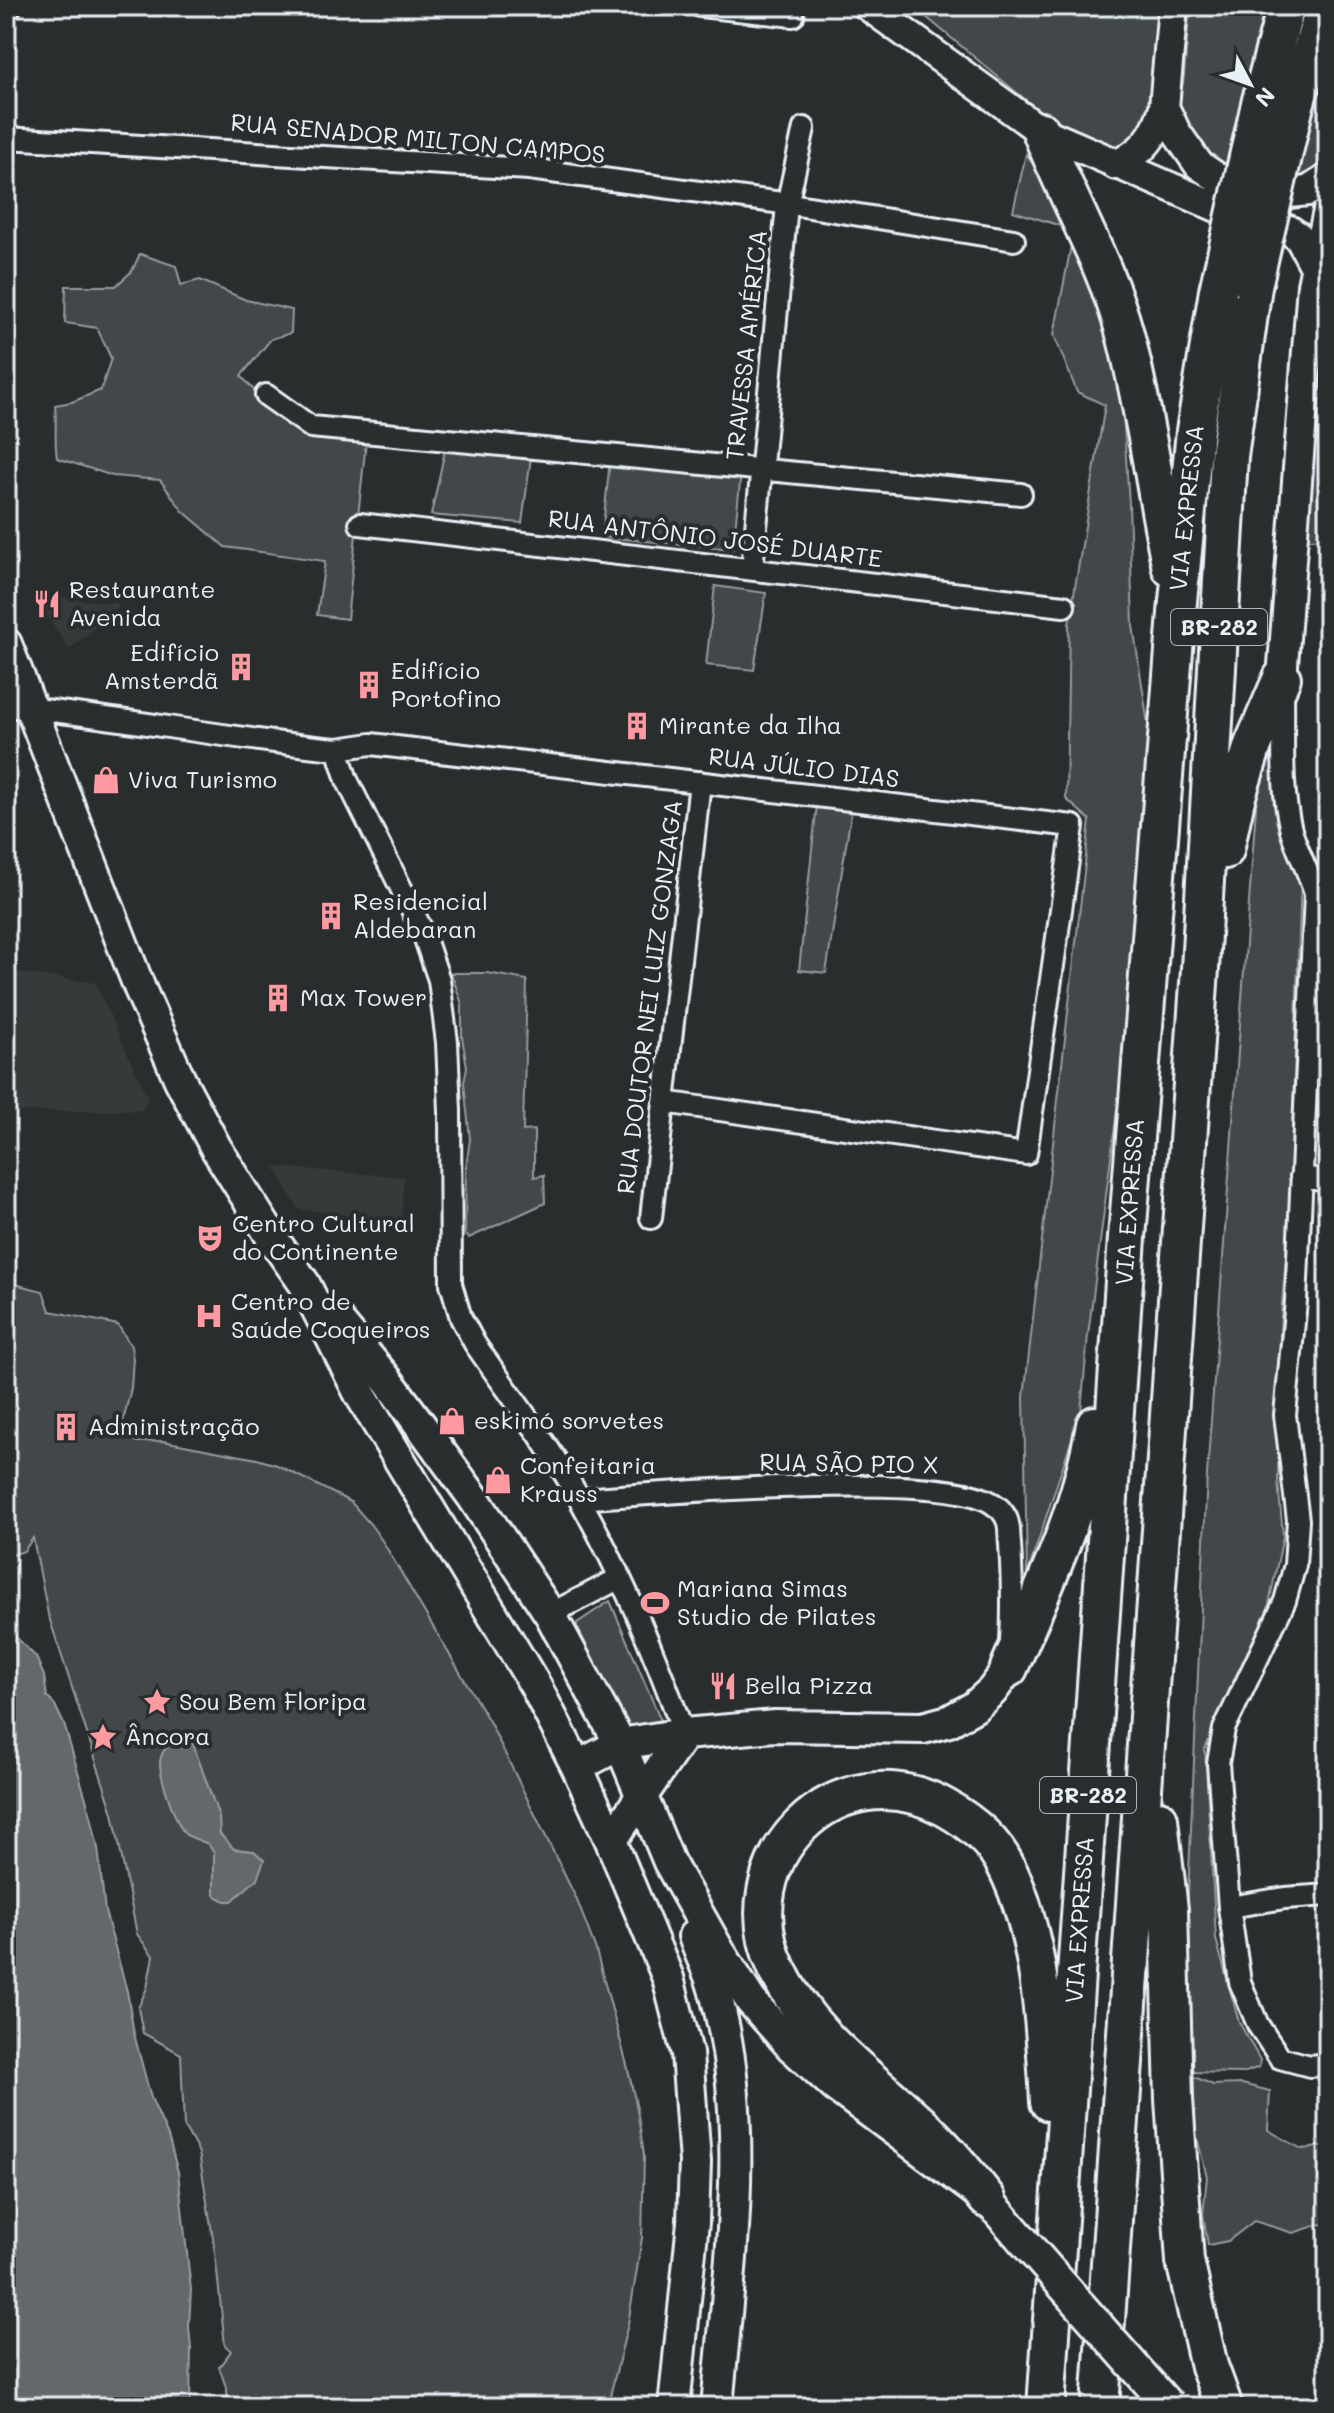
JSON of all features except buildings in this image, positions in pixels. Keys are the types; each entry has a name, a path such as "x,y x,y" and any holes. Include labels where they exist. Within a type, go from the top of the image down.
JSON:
{"highway":[{"name":"VIA EXPRESSA","path":"1046,2407 1127,1238 1178,601 1195,431 1236,289 1277,104 1286,6"},
{"name":"VIA EXPRESSA","path":"1277,104 1325,6"},
{"path":"1041,131 1108,283 1125,335 1178,601"},
{"name":"VIA EXPRESSA","path":"1100,2407 1200,969 1236,289"},
{"path":"1200,969 1236,799 1253,745 1282,678"},
{"path":"1009,1668 1082,1488 1127,1238"},
{"path":"1149,1728 1169,1910 1174,2115 1185,2261 1209,2366 1224,2407"},
{"path":"987,2199 959,2162 816,2031 792,1999 775,1966 766,1937 770,1876 783,1846 805,1820 842,1797 864,1791 889,1790 926,1797 957,1814 987,1838 1006,1865 1018,1897 1034,1961 1048,2084 1051,2155 1050,2352"}],"main road":[{"path":"868,6 1041,131 1249,221 1289,230 1299,237 1314,265"},
{"path":"1116,165 1148,143 1159,126 1164,107 1173,6"},
{"path":"1164,107 1188,151 1199,165 1221,180 1291,194 1308,191 1328,178"},
{"path":"1282,678 1314,265 1328,211"},
{"path":"6,644 19,707 180,1080 216,1148 304,1283 363,1348 473,1497 550,1614 620,1744 642,1794 712,1983 724,2032 733,2097 737,2161 717,2407"},
{"path":"304,1283 360,1394 509,1641 577,1767 668,1978 687,2053 695,2162 693,2222 674,2407"},
{"path":"577,1767 620,1744 684,1734 775,1726 923,1728 949,1721 974,1707 992,1691 1009,1668"},
{"path":"611,1841 684,1734"},
{"path":"669,1862 719,1951 769,2023 835,2086 987,2199 1170,2406"}],"street":[{"path":"6,13 11,6"},
{"path":"700,6 793,16"},
{"name":"TRAVESSA AMÉRICA","path":"752,569 787,205 804,128"},
{"name":"RUA SENADOR MILTON CAMPOS","path":"6,138 529,169 1014,240"},
{"path":"266,395 311,427 1021,494"},
{"name":"RUA ANTÔNIO JOSÉ DUARTE","path":"360,524 1064,606"},
{"path":"1282,678 1286,801 1291,831 1308,868 1315,894 1296,1301 1285,1415 1298,1520 1295,1565 1285,1601 1224,1729 1218,1763 1229,1907 1240,1982 1258,2025 1280,2058 1310,2066 1328,2064"},
{"name":"RUA JÚLIO DIAS","path":"19,707 259,742 337,749 371,744 1073,826 1026,1154 664,1102"},
{"path":"337,749 347,780 422,930 439,980 449,1083 451,1284 461,1318 475,1344 580,1499 620,1578 684,1734"},
{"name":"RUA DOUTOR NEI LUIZ GONZAGA","path":"651,1218 700,782"},
{"path":"1301,1177 1328,1181"},
{"name":"RUA SÃO PIO X","path":"580,1499 736,1489 843,1487 921,1487 979,1496 996,1505 1008,1521 1014,1593 1009,1668"},
{"path":"550,1614 620,1578"},
{"path":"1229,1907 1328,1895"}],"shaded area":[{"path":"913,6 1164,6 1151,124 1121,152 1051,121"},
{"path":"1190,6 1268,6 1225,166 1208,160 1178,112"},
{"path":"1328,51 1328,166 1290,185"},
{"path":"1026,154 1078,229 1120,364 1133,626 1152,750 1121,1079 1081,1411 1027,1575 1024,1397 1090,820 1066,799 1069,624 1105,405 1077,392 1054,335 1074,230 1013,211"},
{"path":"1328,247 1328,538 1307,539"},
{"path":"140,254 176,266 181,285 200,280 246,300 292,310 291,333 271,339 241,376 271,409 296,419 368,423 347,619 317,615 325,561 225,547 183,511 160,480 113,476 57,458 55,405 72,402 101,390 111,358 97,328 65,323 66,286 116,286 132,271"},
{"path":"445,450 532,450 522,523 431,515"},
{"path":"610,460 741,473 733,549 602,537"},
{"path":"715,586 766,593 754,670 706,665"},
{"path":"35,595 121,604 69,650"},
{"path":"1271,754 1278,811 1301,878 1289,1220 1280,1328 1278,1481 1283,1536 1268,1609 1205,1749 1216,1939 1239,2022 1260,2060 1259,2067 1243,2073 1183,2072 1213,2085 1242,2084 1270,2091 1268,2130 1302,2149 1328,2146 1328,2227 1321,2224 1293,2233 1254,2221 1228,2241 1208,2245 1203,2214 1207,2177 1180,2071 1207,1475 1258,780"},
{"path":"817,804 852,807 826,973 799,970"},
{"path":"6,971 95,983 148,1098 142,1110 6,1112"},
{"path":"451,973 487,973 527,980 523,1131 534,1130 534,1177 544,1175 545,1203 469,1238 465,1234 466,1167 470,1139 464,1083 467,1067 462,1037 462,1004"},
{"path":"275,1167 404,1177 401,1221 298,1209"},
{"path":"6,1282 43,1291 50,1311 118,1325 131,1346 133,1359 131,1388 122,1426 126,1436 137,1442 163,1441 257,1459 277,1465 351,1502 383,1542 490,1723 576,1898 595,1947 637,2109 644,2155 642,2238 628,2324 609,2400 613,2407 223,2407 228,2403 227,2390 219,2367 231,2351 225,2345 214,2244 199,2153 184,2126 181,2054 143,2033 138,2008 147,1988 153,1956 137,1934 113,1813 48,1614 33,1538 24,1551 6,1557"},
{"path":"6,1589 13,1634 36,1657 44,1676 47,1697 55,1705 64,1724 91,1816 105,1911 127,1991 134,2034 151,2098 168,2136 178,2172 191,2290 190,2407 6,2407"},
{"path":"610,1601 663,1725 628,1728 577,1627 577,1623"},
{"path":"175,1740 187,1740 193,1744 219,1817 220,1834 234,1849 254,1851 264,1860 257,1879 232,1901 214,1895 214,1853 208,1844 186,1835 169,1800 160,1761 165,1749"}],"place":[{"name":"Restaurante Avenida","path":"47,604"},
{"name":"Edifício Amsterdã","path":"241,667"},
{"name":"Edifício Portofino","path":"369,685"},
{"name":"Mirante da Ilha","path":"637,726"},
{"name":"Viva Turismo","path":"106,780"},
{"name":"Residencial Aldebaran","path":"331,916"},
{"name":"Max Tower","path":"278,998"},
{"name":"Centro Cultural do Continente","path":"210,1238"},
{"name":"Centro de Saúde Coqueiros","path":"209,1316"},
{"name":"eskimó sorvetes","path":"452,1421"},
{"name":"Administração","path":"66,1427"},
{"name":"Confeitaria Krauss","path":"498,1480"},
{"name":"Mariana Simas Studio de Pilates","path":"655,1603"},
{"name":"Bella Pizza","path":"723,1686"},
{"name":"Sou Bem Floripa","path":"157,1702"},
{"name":"Âncora","path":"103,1737"}]}
